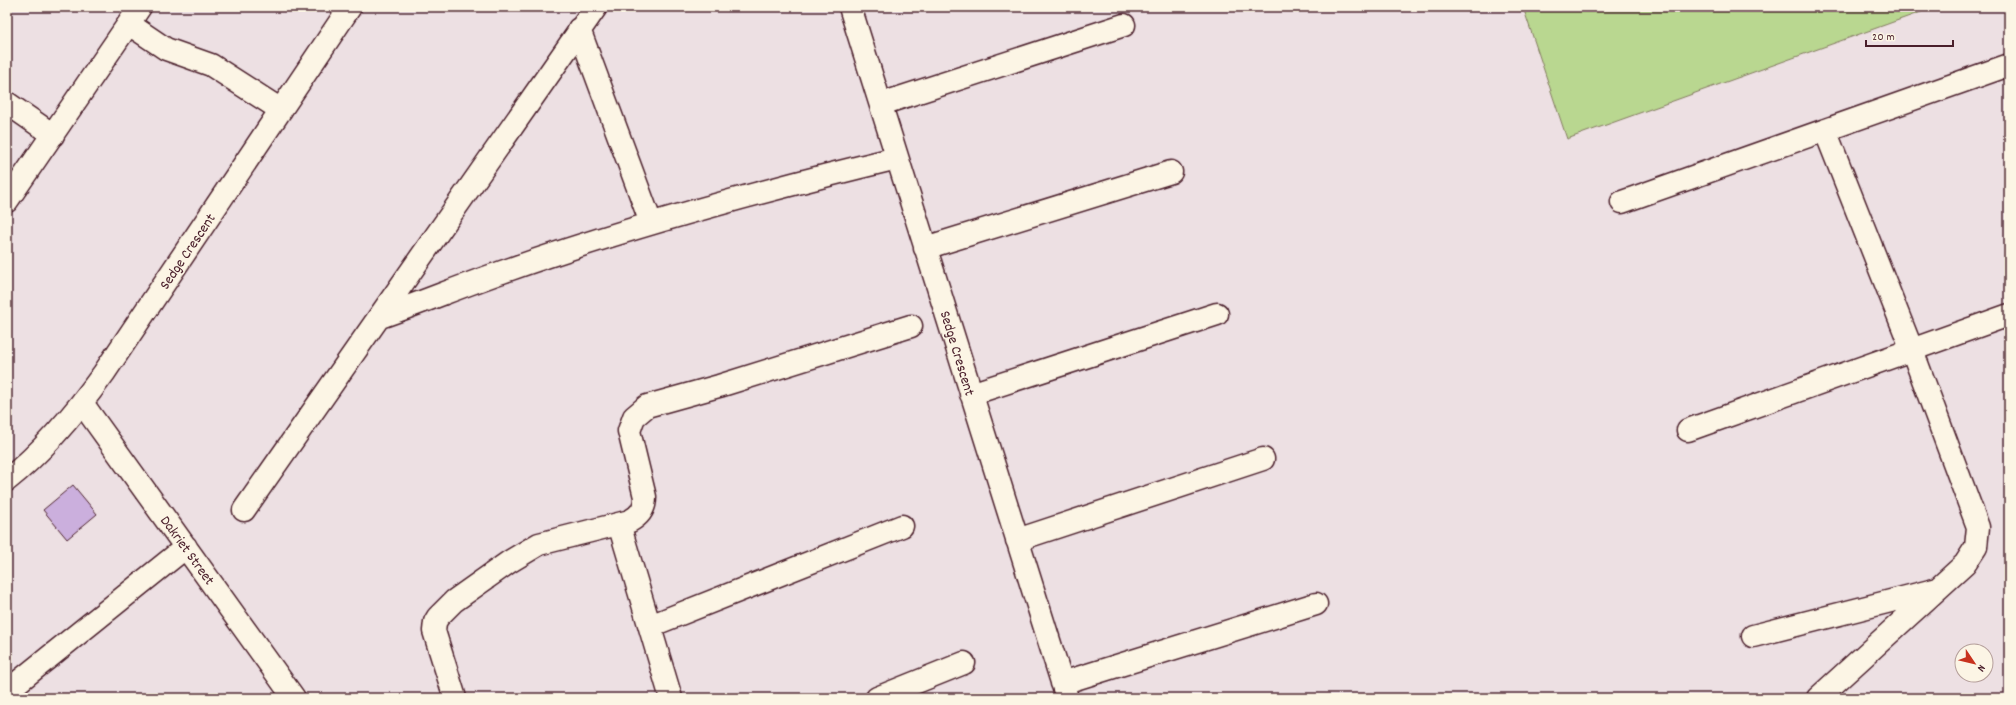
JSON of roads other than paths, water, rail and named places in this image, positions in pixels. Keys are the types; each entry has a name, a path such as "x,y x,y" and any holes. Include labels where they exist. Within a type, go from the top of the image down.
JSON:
{"street":[{"name":"Sedge Crescent","path":"7,480 29,462 82,403 152,303 350,7"},
{"path":"244,510 380,317 579,28 596,7"},
{"name":"Sedge Crescent","path":"850,7 1064,690"},
{"path":"7,201 134,16 166,49 210,64 281,110"},
{"path":"881,104 1124,25"},
{"path":"579,28 651,223"},
{"path":"1622,202 2009,65"},
{"path":"7,103 53,135"},
{"path":"1818,698 1965,564 1976,546 1978,527 1912,350 1825,130"},
{"path":"380,317 502,272 651,223 785,185 897,158"},
{"path":"925,248 1171,172"},
{"path":"971,394 1217,314"},
{"path":"1688,430 2009,315"},
{"path":"455,698 434,631 435,622 438,617 454,601 509,562 539,544 619,524 637,517 642,512 645,504 644,488 629,431 634,417 640,411 653,403 719,386 911,326"},
{"name":"Dakriet Street","path":"82,403 294,698"},
{"path":"1016,540 1263,459"},
{"path":"619,524 671,698"},
{"path":"650,626 902,526"},
{"path":"7,691 186,547"},
{"path":"1753,636 1937,589"},
{"path":"1064,690 1316,604"},
{"path":"877,698 964,663"}]}
